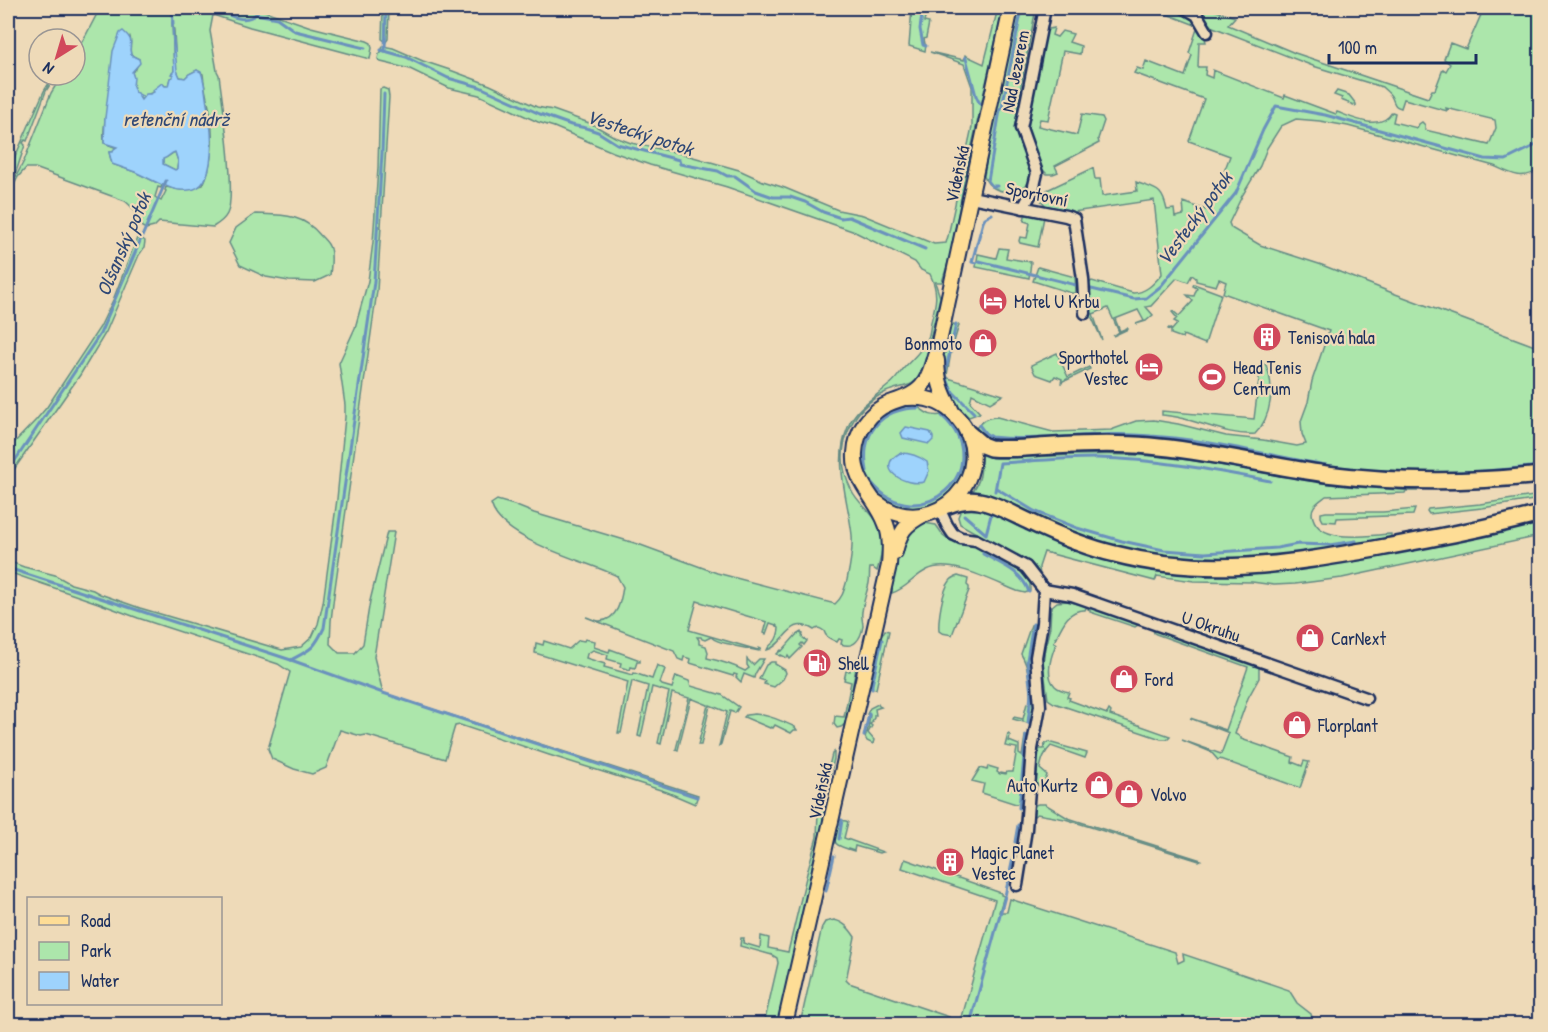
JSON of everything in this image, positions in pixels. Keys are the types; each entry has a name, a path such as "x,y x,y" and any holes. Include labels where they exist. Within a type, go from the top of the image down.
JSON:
{"highway":[{"path":"968,433 982,445 990,448 1087,444 1143,445 1378,479 1459,481 1540,475"},
{"path":"944,507 965,500 980,501 1100,550 1150,562 1212,568 1263,566 1333,556 1464,532 1540,514"}],"main road":[{"name":"Vídeňská","path":"954,414 944,396 937,375 938,347 1011,8"},
{"name":"Vídeňská","path":"889,565 888,529 882,514 862,486 856,468 854,455 857,439 864,424 874,412 918,390 925,383 938,347"},
{"name":"Vídeňská","path":"785,1024 889,565 902,530 915,519 944,507 962,490 970,472 972,448 968,433 954,414 931,399 920,397 902,399"},
{"name":"Vídeňská","path":"872,498 894,513 925,514"}],"street":[{"name":"Nad Jezerem","path":"1023,208 1033,190 1037,173 1021,128 1045,8"},
{"path":"1185,8 1197,15 1207,32"},
{"name":"Sportovní","path":"971,197 1074,219 1083,279 1085,313"},
{"path":"944,507 946,525 953,534 961,538 976,540 1022,564 1030,570 1044,590 1042,623 1036,657 1040,706 1032,749 1026,829 1017,885"},
{"name":"U Okruhu","path":"1044,590 1072,595 1366,698"}],"green space":[{"path":"100,8 259,9 311,27 367,41 371,43 372,48 370,59 213,15 210,31 219,75 225,125 230,169 230,204 223,220 213,227 159,222 154,227 146,229 142,227 132,207 125,201 35,168 26,168 18,177 8,197 8,173 44,91 48,87 27,141 23,143 25,145 12,184 24,161 55,87 87,87 87,33","holes":["172,22 176,70 180,77 185,78 197,70 203,74 210,111 212,149 203,185 181,190 166,187 161,201 155,197 158,187 161,188 162,185 112,164 109,152 117,148 104,143 105,117 130,37 131,55 139,59 136,69 132,72 134,92 141,96 139,97 141,100 154,92 162,83 168,86 170,78 173,77"]},
{"path":"383,8 389,8 386,42 382,39"},
{"path":"912,8 927,8 924,22 929,23 924,39 925,51 909,46"},
{"path":"998,8 1003,8 968,163 950,256 942,282 935,282 940,297 922,374 914,382 886,392 862,409 854,420 844,447 843,461 851,489 876,521 882,534 881,556 877,571 870,568 869,583 863,605 863,626 859,639 850,645 841,644 842,640 839,639 837,642 829,638 820,629 814,630 806,626 799,626 793,628 779,643 767,650 778,635 779,628 776,625 770,623 766,634 764,633 767,622 697,601 689,630 761,649 759,651 735,646 711,637 705,640 697,637 699,644 706,646 707,658 745,671 749,668 747,659 753,665 759,659 764,659 754,678 744,674 741,682 736,677 737,675 733,676 690,663 691,659 684,657 683,661 678,659 674,651 586,617 600,621 606,620 615,613 620,603 623,587 617,576 527,539 510,529 498,517 491,504 497,500 638,544 717,573 835,604 842,596 845,587 852,546 843,481 842,454 844,440 851,420 856,414 893,382 925,344 935,303 936,293 933,281 930,274 921,270 915,262 855,232 727,187 613,152 479,95 449,88 410,69 381,62 378,59 383,46 490,85 537,107 553,110 592,124 631,143 679,153 739,170 838,210 863,215 934,244 946,243 948,236 972,127 972,87 964,64 930,52 964,60 965,55 984,64"},
{"path":"1015,8 1036,8 1019,96 1016,125 1017,135 1031,175 1025,186 1018,190 1002,191 988,183 984,176"},
{"path":"1151,8 1178,9 1194,20 1202,30 1206,42 1199,42 1198,67 1206,67 1205,75 1212,78 1213,70 1284,98 1285,95 1336,114 1337,112 1366,122 1381,121 1392,112 1395,113 1393,122 1417,128 1422,122 1425,130 1489,145 1496,128 1495,120 1446,108 1447,111 1404,99 1401,108 1398,107 1382,87 1313,66 1213,27 1199,8 1207,8 1235,17 1228,25 1295,53 1428,98 1432,90 1435,90 1443,69 1446,71 1450,64 1444,59 1450,43 1466,49 1484,8 1540,8 1540,169 1528,175 1517,175 1494,166 1348,126 1296,119 1281,126 1267,148 1260,166 1229,223 1231,228 1260,245 1322,265 1540,348 1540,472 1394,478 1183,446 993,444 979,435 976,428 980,423 993,417 1053,432 1111,430 1136,421 1154,420 1226,436 1297,446 1306,444 1301,421 1329,331 1223,293 1226,282 1219,279 1216,286 1196,281 1192,275 1188,282 1177,278 1151,306 1146,307 1153,315 1146,321 1136,324 1144,321 1138,310 1115,319 1120,331 1128,329 1113,336 1119,332 1108,308 1093,314 1102,340 1088,309 1088,284 1092,281 1138,293 1149,287 1162,274 1154,200 1073,212 1047,207 1039,198 1043,192 1093,168 1095,179 1100,179 1102,196 1137,191 1136,182 1157,190 1163,197 1167,210 1174,209 1175,217 1184,215 1183,202 1209,211 1230,156 1189,141 1204,99 1134,73 1137,68 1143,70 1146,61 1185,76 1192,55 1189,53 1198,26"},
{"path":"1054,28 1052,35 1057,37 1062,31 1073,34 1069,42 1081,46 1080,54 1063,51 1048,120 1040,119 1038,126 1077,135 1082,114 1102,117 1104,121 1098,139 1099,143 1055,166 1058,172 1047,174 1042,169 1027,125 1046,32"},
{"path":"380,89 388,90 389,97 377,291 334,595 330,644 339,653 355,653 363,644 370,601 387,532 394,532 374,657 383,693 698,795 695,804 667,792 460,725 455,726 445,759 366,735 361,736 340,730 326,768 312,774 294,769 272,759 268,749 290,672 278,664 8,572 8,561 55,575 71,584 140,608 282,650 301,647 312,637 323,603 337,499 345,417 339,363 355,328 368,281 378,168"},
{"path":"1337,91 1349,95 1356,106 1334,95"},
{"path":"175,152 178,161 175,170 163,164 163,159"},
{"path":"255,214 290,217 313,228 327,242 330,249 330,275 315,282 289,281 266,277 240,265 229,243 236,228"},
{"path":"1028,214 1044,217 1038,247 1019,241 1020,237 1027,238 1030,223 1024,221"},
{"path":"137,238 145,241 144,248 106,332 80,375 8,478 8,449 47,407 100,327"},
{"path":"999,248 1008,249 1006,258 1031,262 1029,278 976,267 978,254 996,258"},
{"path":"1038,267 1075,277 1076,293 1033,281"},
{"path":"1194,284 1221,294 1205,344 1183,335 1182,338 1171,334 1168,329 1172,330 1178,323 1174,321 1177,318 1172,312 1179,316 1193,301 1187,295 1194,296 1197,288 1193,286"},
{"path":"959,325 951,352 948,378 1003,395 990,403 972,394 970,402 980,413 969,417 947,392 942,360 950,326"},
{"path":"1057,353 1068,377 1089,367 1090,369 1062,383 1062,379 1055,376 1052,380 1035,374 1031,365"},
{"path":"1261,363 1266,365 1269,373 1271,392 1265,419 1255,434 1227,431 1178,417 1162,415 1162,411 1254,419"},
{"path":"915,405 930,415 943,415 949,420 963,445 964,460 957,484 945,496 935,502 911,508 891,502 875,489 865,470 863,450 870,430 887,414"},
{"path":"981,453 992,458 1152,456 1210,463 1333,484 1418,491 1326,496 1313,508 1313,518 1325,532 1346,536 1391,534 1391,540 1279,560 1184,562 1109,548 1043,522 991,495 971,493 979,479"},
{"path":"1540,495 1540,499 1482,508 1429,514 1427,511 1428,509"},
{"path":"977,504 1139,567 1207,575 1263,573 1306,568 1540,522 1540,536 1342,578 1295,584 1194,581 1157,576 1155,581 1044,552 1039,567 1040,576 1029,561 960,524 958,517 962,507"},
{"path":"1415,509 1413,515 1337,518 1336,522 1323,521 1321,517 1321,513 1326,512 1383,512"},
{"path":"924,523 936,525 951,541 976,546 1020,571 1030,583 1030,591 1025,593 1017,591 960,569 937,567 927,570 902,589 892,593 895,566 902,541 912,530"},
{"path":"958,576 968,579 969,590 952,635 939,631 939,620 947,586 952,579"},
{"path":"1067,601 1087,606 1085,610 1069,616 1054,642 1056,644 1050,666 1052,682 1063,691 1069,692 1067,697 1070,698 1069,700 1107,714 1109,710 1110,715 1170,736 1167,739 1161,739 1048,699 1043,664 1051,607 1057,602"},
{"path":"1089,607 1138,625 1135,627 1090,612"},
{"path":"1031,625 1037,626 1031,660 1035,700 1031,722 1027,723 1013,719 1014,717 1023,719 1027,703 1030,704 1029,678 1021,654"},
{"path":"885,630 889,631 876,689 868,688 879,641"},
{"path":"1153,630 1259,667 1259,678 1248,698 1235,734 1241,739 1293,757 1292,762 1302,766 1304,761 1309,762 1300,788 1218,760 1211,752 1182,740 1221,754 1229,733 1190,718 1226,730 1248,667 1156,634"},
{"path":"801,632 802,637 807,641 804,645 802,643 800,645 802,647 790,659 788,656 787,658 777,654 796,635"},
{"path":"585,639 595,641 594,647 609,652 610,649 640,660 635,668 631,667 630,670 620,667 621,663 607,659 608,655 593,650 587,654 586,658 605,664 604,667 652,679 657,665 665,669 660,683 662,685 672,688 676,676 689,681 691,686 722,695 739,707 735,713 730,711 721,744 719,746 727,712 710,705 701,745 698,745 708,705 691,698 678,750 676,749 689,698 672,693 661,744 658,743 669,692 652,687 641,737 638,736 648,686 632,681 621,733 618,733 628,682 535,653 536,643 543,645 544,641 569,649 579,640 584,641"},
{"path":"775,662 786,673 774,687 764,684 765,681 759,679 766,665"},
{"path":"850,662 854,662 856,668 846,723 837,728 834,724 835,716 844,717 851,682 844,680 846,671 850,671 850,668 846,667"},
{"path":"878,704 881,707 875,709 876,715 870,724 872,726 868,733 874,740 873,744 865,737 870,715 867,714 870,708"},
{"path":"755,714 775,719 797,730 791,733 775,725 770,728 744,717"},
{"path":"1008,734 1010,735 1009,741 1019,745 1019,754 1022,756 1025,736 1028,737 1022,808 1019,803 982,793 984,784 972,781 980,768 987,770 988,766 998,769 997,772 1000,774 1013,772 1017,748 1005,746"},
{"path":"1048,742 1087,753 1085,758 1051,746 1044,756 1040,769 1047,775 1042,789 1036,783 1039,749 1044,749"},
{"path":"834,752 825,795 822,837 819,842 821,843 812,866 811,882 778,1024 764,1024 778,963 777,958 740,946 741,938 744,938 743,943 760,948 761,936 769,938 768,948 788,952 817,837 818,812"},
{"path":"1045,804 1068,818 1201,860 1065,819 1037,814 1034,816 1032,813 1035,805"},
{"path":"839,820 848,822 844,838 883,852 879,853 855,846 854,851 840,847 835,842"},
{"path":"905,859 1001,893 1004,896 999,912 1007,912 1010,899 1175,952 1178,963 1184,960 1183,954 1289,990 1297,1003 1311,1014 1314,1024 1209,1024 1207,1016 1190,1019 1191,1024 960,1024 995,900 902,868"},
{"path":"834,920 846,926 855,937 846,980 849,983 949,1017 955,1024 800,1024 822,927 825,922"}],"water":[{"name":"retenční nádrž","path":"172,20 177,70 180,77 185,78 197,70 201,72 211,126 209,168 199,187 189,190 178,190 162,185 112,164 109,152 113,152 117,147 104,143 113,51 120,33 123,31 130,38 131,55 139,59 140,63 132,72 133,86 135,92 142,96 139,97 141,100 146,94 154,92 153,90 162,83 168,86 174,71","holes":["175,152 178,161 175,170 163,164 163,159"]},
{"path":"906,427 930,432 933,440 929,444 903,438 901,433"},
{"path":"900,453 914,455 927,462 929,471 924,482 908,482 895,475 890,465 892,459"}],"waterway":[{"name":"Olšanský potok","path":"172,8 173,24"},
{"name":"Vestecký potok","path":"214,8 241,19 256,14 277,18 295,31 365,48"},
{"path":"385,51 386,8"},
{"path":"923,8 920,29 923,45 926,46"},
{"path":"997,186 992,186 988,181 1000,110 1022,8"},
{"name":"Vestecký potok","path":"381,50 406,57 448,78 480,87 540,114 598,132 617,144 679,160 680,164 735,176 756,191 773,197 790,197 823,212 841,218 849,217 925,249"},
{"path":"965,57 980,104"},
{"path":"291,660 311,648 324,628 374,282 384,94"},
{"name":"Vestecký potok","path":"1087,288 1134,299 1146,298 1161,286 1236,193 1276,106 1325,115 1485,159 1506,160 1540,143"},
{"name":"Olšanský potok","path":"8,471 100,334 166,181"},
{"name":"Vestecký potok","path":"992,214 983,222 972,262 979,261 1080,286"},
{"path":"956,324 945,374 952,391 974,413"},
{"path":"867,471 867,446 876,426 883,418 893,413 918,408"},
{"path":"871,482 890,498 910,504 929,501 946,491 957,475 962,457 958,436 942,416"},
{"path":"979,425 991,437 1031,439 1111,434 1162,437 1215,444 1331,466 1410,473 1488,471 1540,466"},
{"path":"995,491 1000,463 1072,458 1162,463 1270,481"},
{"path":"996,488 1034,511 1077,528 1164,550 1205,553 1277,548 1298,544 1329,545 1356,541"},
{"path":"964,515 986,534 991,515"},
{"path":"983,552 1016,573 1029,592"},
{"path":"8,568 291,660 383,693 697,797"},
{"path":"1028,723 1031,694 1027,660 1033,624"},
{"path":"872,689 882,640"},
{"path":"864,736 869,714"},
{"path":"1019,808 1026,736"},
{"path":"839,839 842,820"},
{"path":"1015,842 1018,825"},
{"path":"826,891 834,856"},
{"path":"970,1024 1013,858"}],"place":[{"name":"Motel U Krbu","path":"993,301"},
{"name":"Tenisová hala","path":"1267,337"},
{"name":"Bonmoto","path":"983,343"},
{"name":"Sporthotel Vestec","path":"1149,367"},
{"name":"Head Tenis Centrum","path":"1212,377"},
{"name":"CarNext","path":"1310,638"},
{"name":"Shell","path":"817,663"},
{"name":"Ford","path":"1124,679"},
{"name":"Florplant","path":"1297,725"},
{"name":"Auto Kurtz","path":"1099,785"},
{"name":"Volvo","path":"1129,794"},
{"name":"Magic Planet Vestec","path":"950,862"}]}
